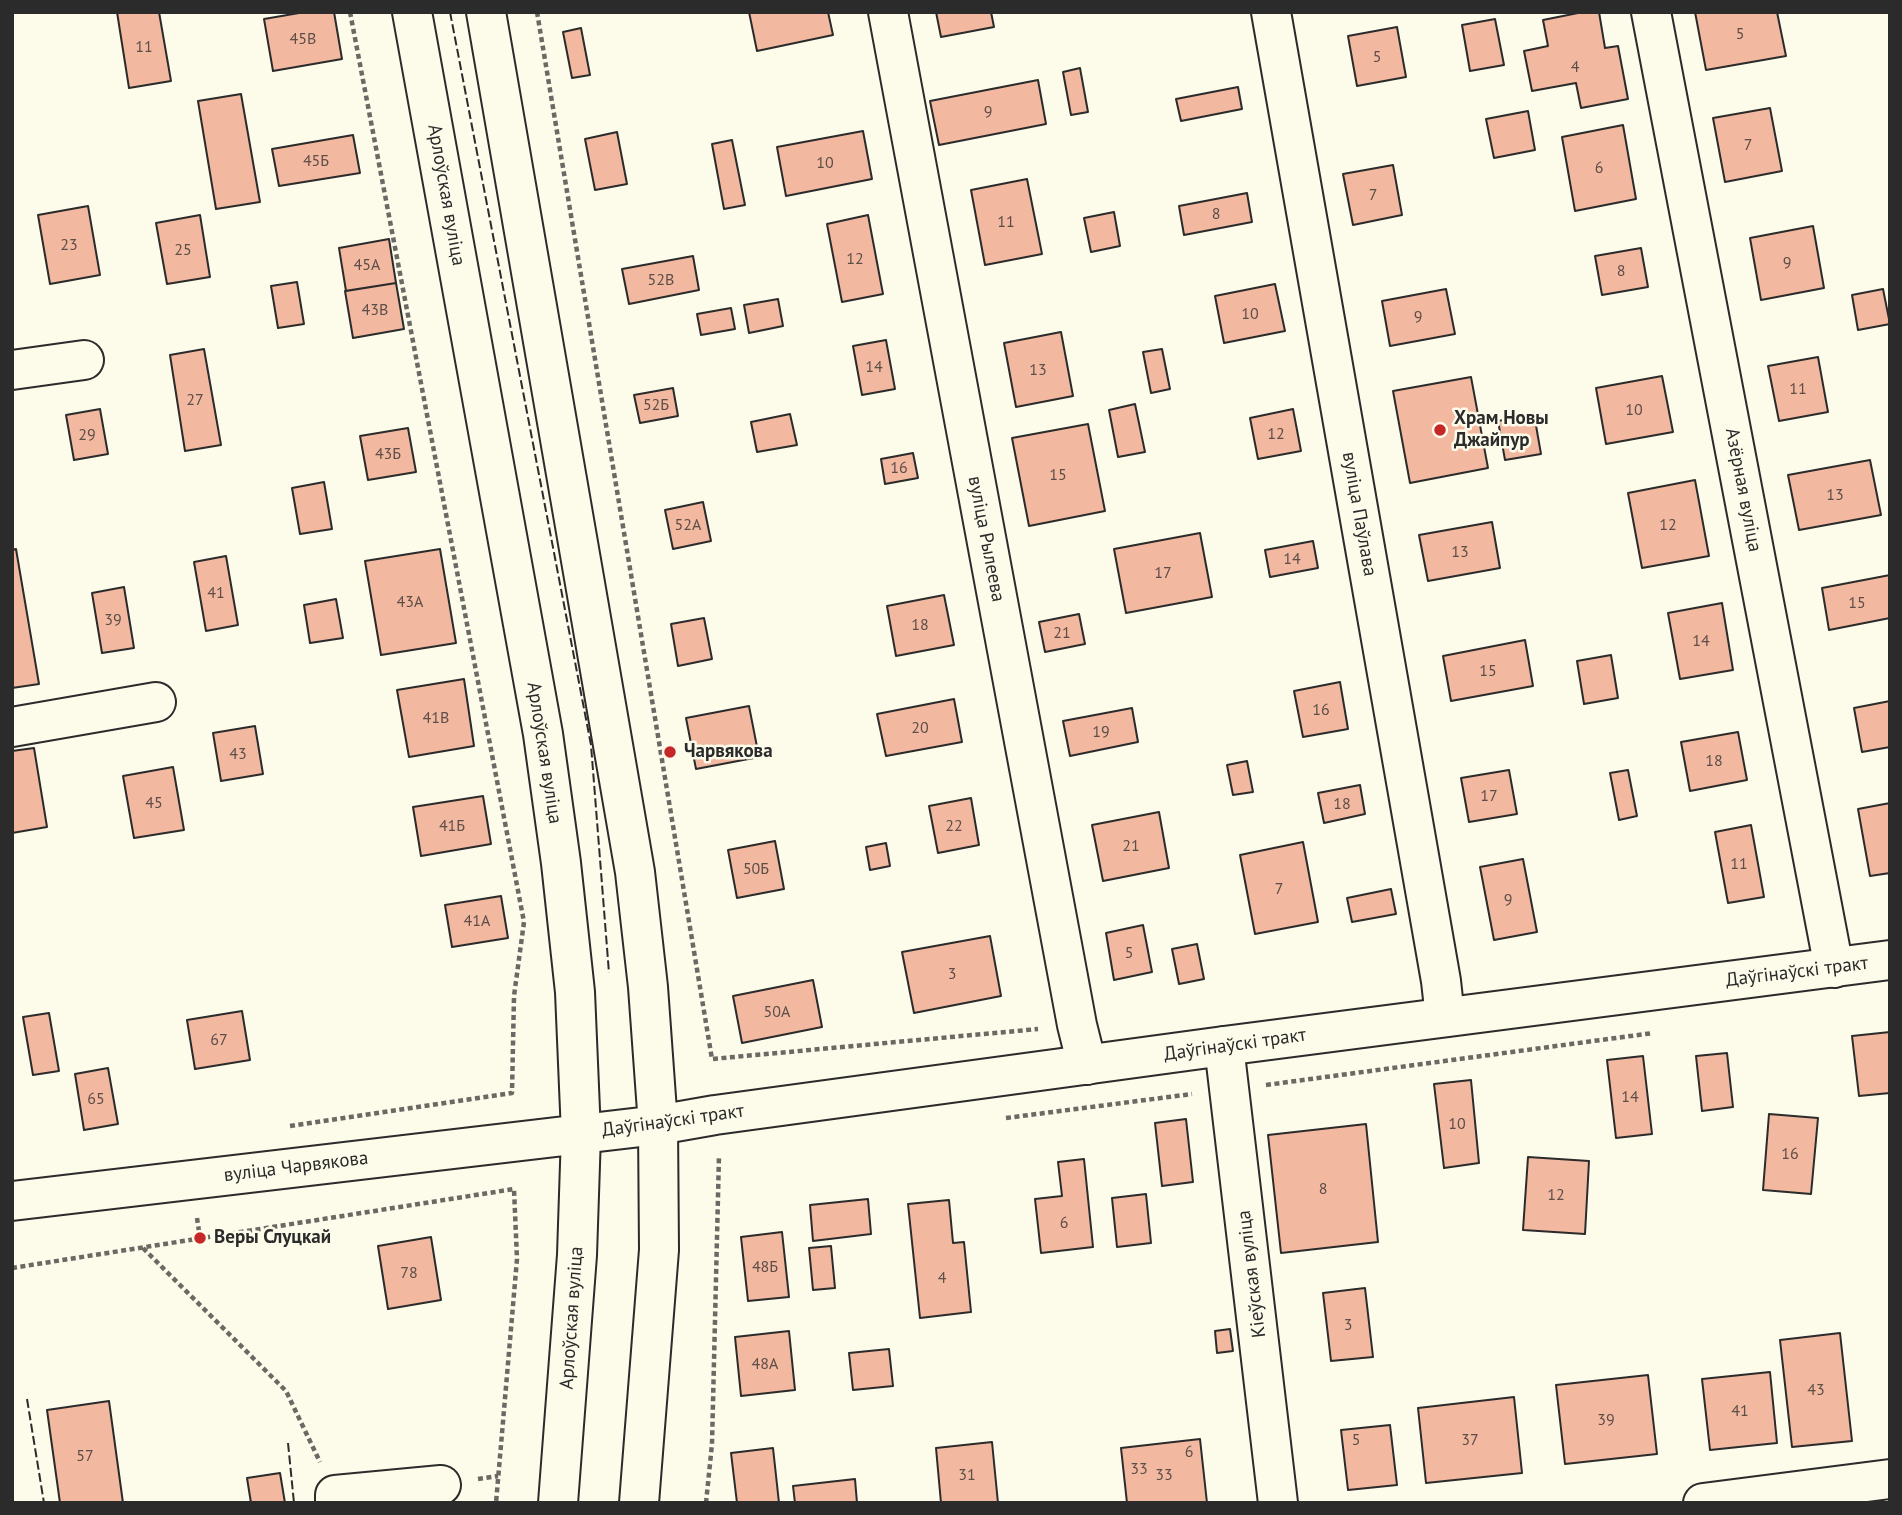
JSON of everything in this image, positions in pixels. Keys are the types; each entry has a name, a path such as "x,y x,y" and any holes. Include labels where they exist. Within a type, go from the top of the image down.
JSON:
{"main road":[{"name":"Арлоўская вуліца","path":"412,12 543,734 575,992 581,1134 577,1255 558,1503"},
{"path":"486,12 635,872 649,987 658,1125 659,1250 639,1503"},
{"name":"вуліца Рылеева","path":"888,12 1077,1025 1087,1065"},
{"name":"вуліца Паўлава","path":"1271,12 1445,1017"},
{"name":"Азёрная вуліца","path":"1651,12 1834,968"},
{"path":"12,370 84,360"},
{"path":"12,727 156,702"},
{"name":"Даўгінаўскі тракт","path":"581,1134 1224,1046 1890,960"},
{"name":"Кіеўская вуліца","path":"1224,1046 1278,1503"},
{"name":"вуліца Чарвякова","path":"12,1201 581,1134"},
{"path":"1714,1502 1890,1479"},
{"path":"335,1499 441,1485"}],"path":[{"path":"282,1127 512,1093 514,996 524,922 349,12"},
{"path":"537,12 712,1059 1077,1025"},
{"path":"995,1119 1656,1033"},
{"path":"706,1503 712,1444 718,1155 732,1153"},
{"path":"12,1268 514,1189 517,1258 496,1503"},
{"path":"142,1247 286,1391 335,1499"}],"building":[{"path":"117,12 159,12 171,81 129,88"},
{"path":"305,12 334,12 342,59 273,71 264,19"},
{"path":"749,12 828,12 833,35 757,51"},
{"path":"936,12 991,12 994,27 941,37"},
{"path":"1583,12 1599,12 1605,48 1618,46 1628,99 1581,108 1576,83 1532,91 1524,51 1548,46 1543,20"},
{"path":"1695,12 1777,12 1786,56 1706,70"},
{"path":"1495,19 1504,65 1470,71 1462,25"},
{"path":"1397,27 1406,77 1357,86 1348,36"},
{"path":"581,28 590,75 572,78 563,32"},
{"path":"1080,68 1088,112 1071,115 1063,72"},
{"path":"1038,80 1046,124 939,145 930,101"},
{"path":"1238,87 1242,109 1181,121 1176,99"},
{"path":"241,94 260,202 216,209 198,101"},
{"path":"1770,108 1782,171 1725,182 1713,118"},
{"path":"1528,111 1535,150 1494,158 1486,119"},
{"path":"1623,125 1636,199 1575,211 1562,137"},
{"path":"863,131 872,179 786,196 777,147"},
{"path":"617,132 627,184 595,190 585,139"},
{"path":"353,135 360,173 279,186 272,149"},
{"path":"732,140 745,205 724,209 712,144"},
{"path":"1393,165 1402,215 1353,225 1343,174"},
{"path":"1027,179 1042,254 985,265 971,190"},
{"path":"1247,193 1252,222 1184,235 1179,206"},
{"path":"88,206 100,275 50,284 38,215"},
{"path":"1114,212 1120,246 1091,252 1084,218"},
{"path":"200,215 210,277 167,284 156,223"},
{"path":"868,215 883,294 842,302 827,224"},
{"path":"1813,226 1824,288 1761,300 1750,238"},
{"path":"389,239 396,283 346,291 339,248"},
{"path":"1641,248 1648,287 1602,295 1595,256"},
{"path":"693,256 699,290 629,304 622,269"},
{"path":"297,282 304,324 278,328 271,286"},
{"path":"396,283 404,329 353,338 345,291"},
{"path":"1275,284 1285,331 1224,343 1215,296"},
{"path":"1446,289 1455,334 1390,346 1382,301"},
{"path":"1883,289 1890,324 1858,330 1852,295"},
{"path":"778,299 783,326 749,333 744,305"},
{"path":"731,308 735,329 701,335 697,314"},
{"path":"1061,332 1073,396 1016,407 1004,343"},
{"path":"886,340 895,389 862,395 853,346"},
{"path":"204,349 221,445 185,451 170,355"},
{"path":"1162,349 1170,389 1151,393 1143,352"},
{"path":"1818,357 1828,412 1779,421 1768,366"},
{"path":"1662,376 1673,432 1606,444 1596,388"},
{"name":"Храм Новы Джайпур","path":"1471,377 1488,468 1410,483 1393,391"},
{"path":"673,388 678,416 640,423 634,395"},
{"path":"1135,404 1145,452 1118,457 1109,410"},
{"path":"100,409 108,454 74,460 66,415"},
{"path":"1293,409 1301,451 1258,459 1250,418"},
{"path":"790,414 797,445 757,452 751,422"},
{"path":"1534,414 1541,454 1505,460 1498,421"},
{"path":"1088,424 1105,511 1029,526 1012,438"},
{"path":"408,428 416,472 368,480 360,436"},
{"path":"913,453 918,478 885,484 881,459"},
{"path":"1870,460 1881,515 1799,530 1788,475"},
{"path":"1695,480 1709,556 1642,568 1628,493"},
{"path":"324,482 332,529 300,534 292,488"},
{"path":"703,502 711,541 673,549 665,510"},
{"path":"1492,522 1500,568 1428,581 1419,535"},
{"path":"1200,533 1212,597 1126,613 1114,549"},
{"path":"1313,541 1318,568 1270,577 1265,550"},
{"path":"16,549 39,684 12,688 12,550"},
{"path":"440,549 456,643 381,655 365,561"},
{"path":"226,556 238,625 206,631 194,562"},
{"path":"1890,575 1890,618 1829,630 1822,588"},
{"path":"124,587 134,648 102,653 92,593"},
{"path":"944,595 954,645 896,656 887,606"},
{"path":"336,599 343,638 310,643 304,605"},
{"path":"1722,603 1733,670 1680,679 1668,613"},
{"path":"1079,614 1085,644 1045,652 1039,622"},
{"path":"704,618 712,659 678,666 671,624"},
{"path":"1525,640 1533,686 1451,701 1443,656"},
{"path":"1611,655 1618,698 1584,704 1577,661"},
{"path":"464,679 474,746 409,757 397,690"},
{"path":"1340,682 1348,729 1303,737 1294,691"},
{"path":"954,699 962,742 886,756 877,714"},
{"path":"1890,701 1890,747 1862,752 1854,708"},
{"path":"749,706 759,757 696,769 686,718"},
{"path":"1132,708 1138,742 1070,756 1063,721"},
{"path":"255,726 263,774 221,781 213,733"},
{"path":"1738,732 1747,780 1690,791 1681,742"},
{"path":"34,748 47,827 12,833 12,751"},
{"path":"1247,761 1253,792 1233,795 1227,765"},
{"path":"173,767 184,830 134,838 123,776"},
{"path":"1509,770 1517,814 1469,822 1461,778"},
{"path":"1628,770 1637,816 1619,820 1610,773"},
{"path":"1360,785 1365,814 1324,823 1318,793"},
{"path":"483,796 491,844 421,856 413,807"},
{"path":"971,798 979,845 938,853 929,806"},
{"path":"1890,803 1890,873 1870,876 1858,809"},
{"path":"1159,812 1169,868 1103,881 1092,825"},
{"path":"1751,825 1764,897 1728,903 1715,832"},
{"path":"775,841 784,889 737,898 728,850"},
{"path":"1303,842 1318,922 1255,934 1240,855"},
{"path":"886,843 890,866 870,870 866,847"},
{"path":"1523,859 1537,932 1494,940 1480,867"},
{"path":"1391,889 1396,914 1352,922 1347,898"},
{"path":"501,896 508,938 452,947 445,905"},
{"path":"1143,925 1152,972 1114,980 1106,933"},
{"path":"990,936 1001,996 914,1013 902,952"},
{"path":"1197,944 1204,979 1179,984 1172,949"},
{"path":"813,980 822,1027 742,1043 733,996"},
{"path":"242,1011 250,1060 195,1069 187,1020"},
{"path":"49,1013 59,1071 33,1075 23,1017"},
{"path":"1890,1032 1890,1093 1859,1096 1852,1036"},
{"path":"1727,1053 1733,1107 1702,1111 1696,1056"},
{"path":"1643,1056 1652,1134 1616,1138 1607,1060"},
{"path":"108,1068 118,1124 84,1130 75,1074"},
{"path":"1471,1080 1479,1163 1444,1168 1434,1084"},
{"path":"1769,1114 1818,1118 1811,1194 1763,1190"},
{"path":"1186,1119 1193,1182 1162,1186 1155,1123"},
{"path":"1366,1124 1378,1242 1281,1253 1268,1135"},
{"path":"1528,1157 1589,1161 1585,1234 1523,1230"},
{"path":"1084,1159 1093,1247 1041,1253 1035,1199 1062,1196 1058,1162"},
{"path":"1146,1194 1151,1243 1117,1247 1112,1198"},
{"path":"868,1199 871,1234 813,1241 810,1205"},
{"path":"949,1200 953,1243 964,1242 971,1312 920,1318 908,1204"},
{"path":"782,1232 789,1297 748,1301 741,1237"},
{"path":"431,1237 441,1300 388,1309 378,1246"},
{"path":"831,1246 835,1288 813,1290 809,1248"},
{"path":"1365,1288 1373,1357 1331,1361 1323,1293"},
{"path":"1230,1329 1233,1351 1217,1353 1215,1331"},
{"path":"789,1331 795,1390 741,1396 735,1337"},
{"path":"1840,1333 1852,1441 1792,1447 1780,1340"},
{"path":"889,1349 893,1386 853,1390 849,1353"},
{"path":"1770,1372 1777,1443 1710,1450 1702,1379"},
{"path":"1648,1375 1657,1454 1565,1464 1556,1385"},
{"path":"1514,1397 1522,1473 1426,1483 1418,1408"},
{"path":"109,1401 123,1503 60,1503 47,1410"},
{"path":"1390,1425 1397,1485 1348,1490 1341,1430"},
{"path":"1200,1439 1207,1503 1127,1503 1121,1448"},
{"path":"992,1442 998,1503 941,1503 936,1448"},
{"path":"773,1448 779,1503 737,1503 731,1453"},
{"path":"280,1473 285,1503 251,1503 247,1478"},
{"path":"855,1479 857,1503 795,1503 793,1486"}],"fence":[{"path":"450,12 591,745 609,973"},
{"path":"27,1399 44,1503"},
{"path":"288,1443 294,1503"}],"place":[{"name":"Храм Новы Джайпур","path":"1440,430"},
{"name":"Чарвякова","path":"670,752"},
{"name":"Веры Слуцкай","path":"200,1238"}]}
